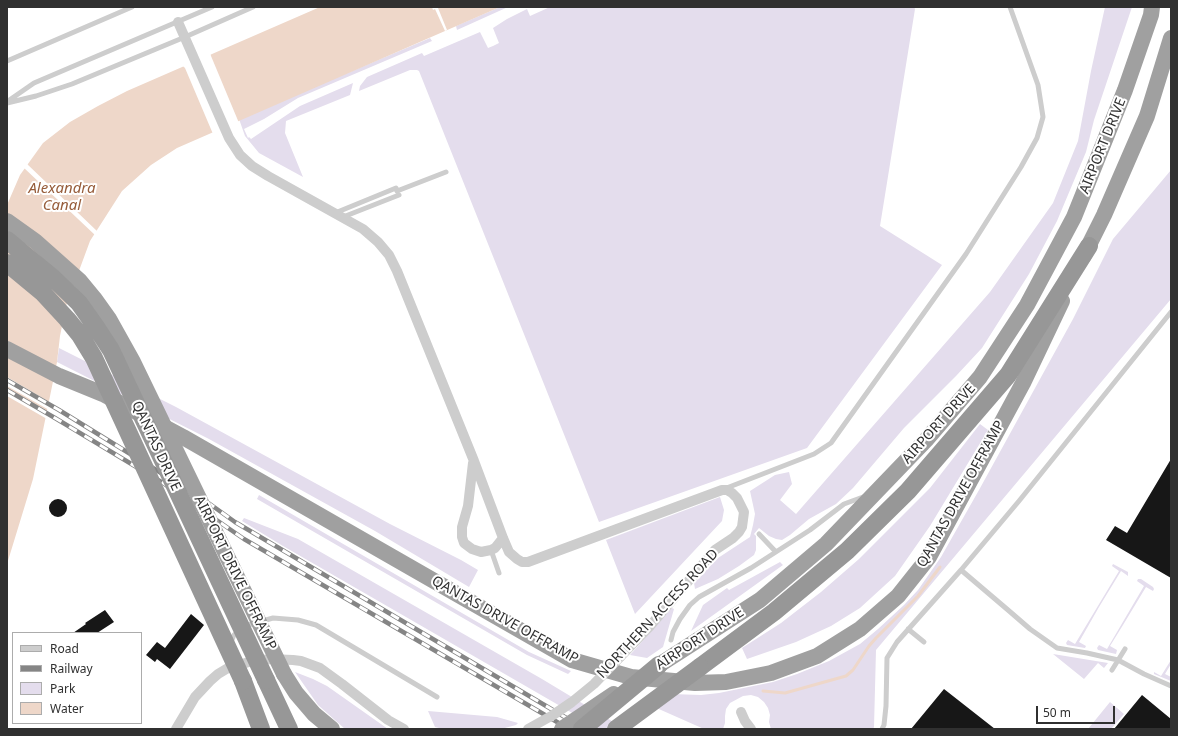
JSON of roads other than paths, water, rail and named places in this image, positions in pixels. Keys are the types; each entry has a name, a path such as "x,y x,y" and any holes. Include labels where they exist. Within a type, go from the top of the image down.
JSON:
{"highway":[{"name":"AIRPORT DRIVE","path":"582,729 659,665 760,600 826,544 926,440 980,377 1027,305 1074,217 1125,90 1151,15 1152,7"},
{"name":"AIRPORT DRIVE","path":"616,729 774,612 847,550 908,491 1008,375 1089,246 1104,215 1147,116 1171,38"},
{"name":"AIRPORT DRIVE OFFRAMP","path":"7,221 35,241 80,281 109,319 133,362 284,674 296,693 314,714 332,729"},
{"name":"QANTAS DRIVE","path":"7,240 53,278 79,304 111,350 266,680"},
{"name":"QANTAS DRIVE OFFRAMP","path":"7,349 59,376 104,394 183,437 572,660 631,677 694,683 726,682 771,673 818,656 860,629 898,596 929,557 936,545 1023,383 1089,246"},
{"name":"QANTAS DRIVE","path":"7,263 42,292 67,319 80,335 94,358 243,681"},
{"path":"562,729 659,665"},
{"path":"266,680 282,729"},
{"path":"266,680 290,729"},
{"path":"243,681 256,729"},
{"path":"243,681 261,729"}],"street":[{"path":"178,22 226,132 237,151 252,166 268,176 372,235 384,248 394,263 474,461 503,538 510,552 517,559 522,562 528,562 722,490"},
{"path":"474,461 470,498 462,527 462,537 464,543 472,549 481,552 491,550 499,544 503,538"},
{"name":"NORTHERN ACCESS ROAD","path":"528,729 554,715 594,684 650,626 715,550 733,538 742,527 744,512 741,504 732,493 722,490"},
{"path":"176,729 195,697 227,662 249,662 270,659 301,661 320,668 388,720 404,729"},
{"path":"741,712 751,729"}],"lane":[{"path":"7,61 132,7"},
{"path":"7,103 34,83 212,7"},
{"path":"7,103 36,96 72,84 253,7"},
{"path":"722,490 814,454 831,443 966,254 1021,167 1037,138 1043,117 1038,85 1010,7"},
{"path":"338,215 446,172"},
{"path":"338,215 397,192"},
{"path":"882,729 884,725 886,706 887,658 897,642 961,570 1024,495 1171,312"},
{"path":"671,640 673,632 680,619 690,605 699,597 776,552 810,530 844,504 875,493"},
{"path":"759,534 776,552"},
{"path":"491,550 499,573"},
{"path":"961,570 1030,629 1058,648 1118,660 1171,686"},
{"path":"227,662 229,644 234,635 245,626 273,618 298,620 316,625 437,697"},
{"path":"908,629 924,642"},
{"path":"1112,670 1125,649"}],"water":[{"name":"Alexandra Canal","path":"320,7 500,7 177,148 151,165 122,191 90,241 66,306 57,362 33,479 7,564 7,205 20,175 43,143 70,122 98,106 127,91"}],"waterway":[{"path":"763,691 785,693 846,676 853,670 876,638 918,596 940,567"}],"railway":[{"path":"7,380 59,410 200,497 235,522 585,729"},
{"path":"7,390 163,483 244,539 569,729"}]}
